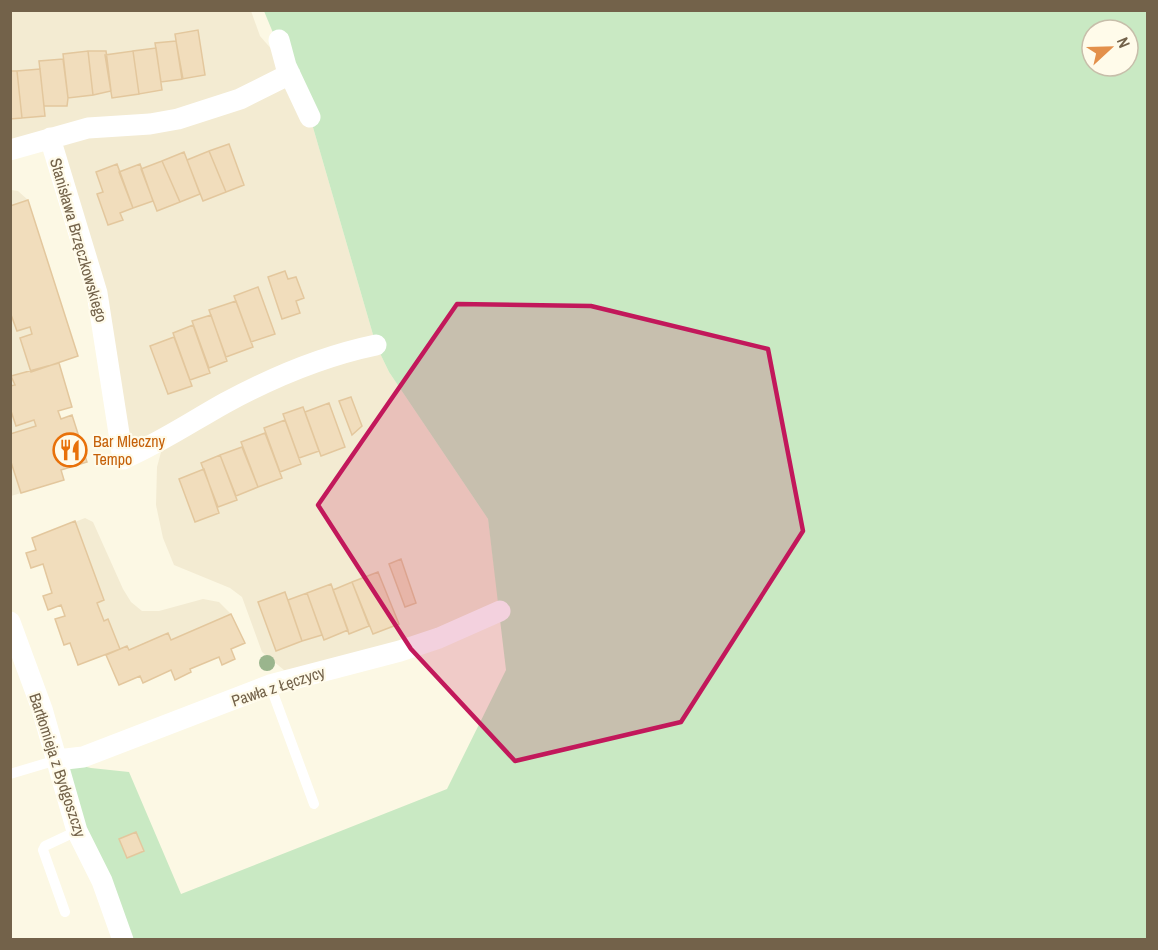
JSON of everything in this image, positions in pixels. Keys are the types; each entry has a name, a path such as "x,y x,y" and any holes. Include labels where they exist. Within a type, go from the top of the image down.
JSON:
{"street":[{"path":"279,40 290,74 310,117"},
{"path":"10,150 88,128 150,124 178,119 240,99 290,74"},
{"name":"Stanisława Brzęczkowskiego","path":"50,138 97,293 123,459 164,440 221,406 283,374 338,353 376,345"},
{"name":"Pawła z Łęczycy","path":"57,760 83,757 270,685 400,651 439,638 500,611"},
{"name":"Bartłomieja z Bydgoszczy","path":"10,622 42,709 77,831 102,881 123,939"}],"lane":[{"path":"270,685 314,804"},
{"path":"10,774 57,760"},
{"path":"64,912 43,850 45,846 77,831"}],"highlighted area":[{"path":"457,304 591,306 768,349 803,531 681,722 515,761 411,649 318,505"}],"shaded area":[{"path":"10,11 251,11 260,36 286,66 310,117 376,345 389,372 488,519 500,611 332,668 284,670 262,652 242,597 230,588 174,565 163,538 156,505 157,467 164,441 123,459 114,392 50,138 11,150"},
{"path":"11,190 18,191 28,200 36,426 21,493 11,496"},
{"path":"85,518 93,522 123,589 131,602 142,611 159,611 203,599 219,602 231,614 171,670 106,655 75,522"}],"green space":[{"path":"264,11 1147,11 1147,939 123,939 57,760 91,768 129,772 181,894 447,789 506,670 488,519 389,372 376,345 310,117"}],"building":[{"path":"198,30 205,75 182,79 175,34"},
{"path":"176,41 183,79 161,82 155,43"},
{"path":"156,48 162,90 139,94 133,51"},
{"path":"88,51 106,51 111,91 93,95"},
{"path":"88,51 93,95 68,98 63,54"},
{"path":"133,51 139,94 112,98 105,55"},
{"path":"63,59 67,106 44,106 39,61"},
{"path":"40,69 45,116 22,118 17,71"},
{"path":"10,71 17,71 22,118 10,119"},
{"path":"229,144 244,185 226,192 209,151"},
{"path":"209,151 226,192 203,201 187,160"},
{"path":"184,152 200,194 180,202 162,161"},
{"path":"162,161 180,202 157,211 141,169"},
{"path":"117,164 133,208 120,213 123,220 108,225 97,194 103,192 96,172"},
{"path":"140,164 153,201 133,208 119,172"},
{"path":"28,200 78,356 31,372 20,338 32,334 30,327 17,331 10,312 10,206"},
{"path":"285,271 288,279 296,277 304,298 296,301 300,313 282,319 268,277"},
{"path":"258,287 275,334 251,342 234,296"},
{"path":"236,301 253,347 226,357 209,310"},
{"path":"211,315 227,361 209,368 192,321"},
{"path":"193,325 210,373 190,380 173,333"},
{"path":"174,337 192,386 168,394 150,346"},
{"path":"59,363 72,407 58,411 61,419 72,415 87,462 61,470 64,480 21,493 10,459 10,434 36,426 34,420 16,426 10,408 10,386 15,385 11,376"},
{"path":"351,397 362,426 352,435 339,401"},
{"path":"329,403 345,447 321,456 305,412"},
{"path":"303,407 319,451 299,458 283,414"},
{"path":"285,420 301,464 280,472 264,428"},
{"path":"265,433 282,478 258,487 241,442"},
{"path":"242,447 258,487 236,496 220,455"},
{"path":"220,455 237,500 218,507 201,463"},
{"path":"204,469 219,513 195,522 179,479"},
{"path":"75,521 104,600 97,603 104,621 108,619 120,649 78,665 70,643 64,645 55,619 65,616 61,605 48,610 43,596 52,593 43,564 31,568 26,553 36,550 32,538"},
{"path":"401,559 416,603 405,607 389,564"},
{"path":"378,572 399,624 373,634 352,582"},
{"path":"352,582 369,626 349,634 333,590"},
{"path":"331,584 348,630 324,640 307,593"},
{"path":"285,592 302,641 276,651 258,602"},
{"path":"307,593 322,635 302,641 288,600"},
{"path":"231,614 245,643 231,649 235,659 222,665 219,657 190,669 191,672 175,680 171,670 143,683 140,676 119,685 106,655 127,646 129,650 168,633 171,640"},
{"path":"136,832 144,851 127,858 119,839"}],"place":[{"name":"Bar Mleczny Tempo","path":"70,450"}]}
